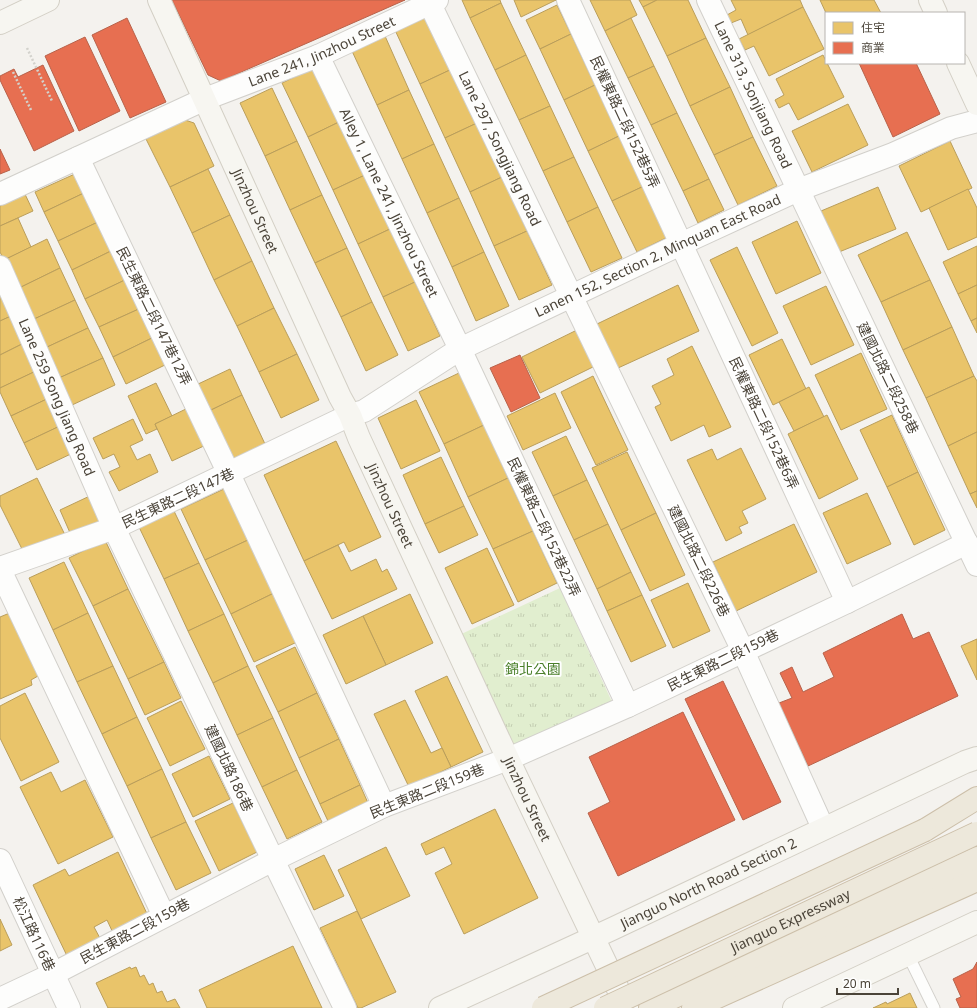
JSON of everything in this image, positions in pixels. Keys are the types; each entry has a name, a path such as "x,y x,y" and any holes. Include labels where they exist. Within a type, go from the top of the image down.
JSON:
{"highway":[{"path":"543,1008 925,830 977,798"},
{"name":"Jianguo Expressway","path":"605,1008 977,833"},
{"name":"Jianguo Expressway","path":"650,1008 977,858"},
{"path":"693,1008 977,880"}],"street":[{"path":"0,23 48,0"},
{"name":"Jinzhou Street","path":"159,0 340,397 350,415 359,438 508,759 627,1008"},
{"name":"民權東路二段152巷5弄","path":"568,0 681,244"},
{"name":"Lane 313, Sonjiang Road","path":"708,0 798,190"},
{"path":"930,0 936,12"},
{"name":"Lane 241, Jinzhou Street","path":"0,194 204,99 318,56 432,1"},
{"name":"Lane 297, Songjiang Road","path":"432,1 571,297"},
{"name":"Alley 1, Lane 241, Jinzhou Street","path":"318,56 460,349"},
{"path":"958,64 977,104"},
{"name":"Lanen 152, Section 2, Minquan East Road","path":"350,415 364,411 460,349 681,244 798,190 893,154 951,128 977,122"},
{"name":"民生東路二段147巷12弄","path":"78,158 229,474 384,806"},
{"name":"建國北路二段258巷","path":"798,190 977,565"},
{"name":"民權東路二段152巷6弄","path":"681,244 847,602"},
{"name":"Lane 259 Song Jiang Road","path":"0,267 114,528"},
{"name":"建國北路二段226巷","path":"571,297 743,651 823,828"},
{"name":"民權東路二段152巷22弄","path":"460,349 628,706"},
{"name":"民生東路二段147巷","path":"0,569 114,528 350,415"},
{"name":"建國北路186巷","path":"114,528 272,860 345,1008"},
{"name":"民生東路二段159巷","path":"0,999 53,974 272,860 384,806 508,759 628,706 967,543"},
{"path":"0,569 164,916"},
{"name":"Jianguo North Road Section 2","path":"440,1008 594,937 823,828 965,762 977,758"},
{"name":"松江路116巷","path":"0,860 69,1008"},
{"path":"794,1008 977,922"}],"lane":[{"path":"908,955 934,1008"}],"path":[{"path":"27,48 52,100"},
{"path":"13,72 31,110"}],"green space":[{"name":"錦北公園","path":"560,588 612,702 507,750 455,637"}],"building: 住宅":[{"path":"462,0 500,0 501,3 470,18"},
{"path":"514,0 556,0 521,17"},
{"path":"590,0 630,0 637,15 605,31"},
{"path":"639,0 657,0 643,7"},
{"path":"657,0 688,0 706,38 667,56 643,7"},
{"path":"731,0 800,0 803,7 748,35 741,19 731,23 727,15 736,10"},
{"path":"820,0 874,0 880,12 826,12"},
{"path":"501,3 526,55 495,70 470,18"},
{"path":"557,5 571,34 540,49 526,20"},
{"path":"803,7 824,49 769,76 754,46 745,50 739,39"},
{"path":"427,15 452,69 420,84 395,30"},
{"path":"631,18 654,66 628,78 605,31"},
{"path":"571,34 595,85 564,100 540,49"},
{"path":"385,36 409,90 377,105 352,51"},
{"path":"706,38 730,87 690,106 667,56"},
{"path":"526,55 550,106 519,120 495,70"},
{"path":"823,55 825,64 828,64 844,97 798,120 789,103 779,108 775,100 784,95 776,79"},
{"path":"654,66 677,113 651,125 628,78"},
{"path":"314,68 339,122 308,137 282,83"},
{"path":"452,69 477,123 445,138 420,84"},
{"path":"595,85 619,136 588,151 564,100"},
{"path":"730,87 753,137 714,155 690,106"},
{"path":"272,88 297,141 265,156 240,103"},
{"path":"409,90 434,144 402,159 377,105"},
{"path":"848,104 868,145 812,172 792,131"},
{"path":"550,106 574,157 543,171 519,120"},
{"path":"677,113 709,179 683,191 651,125"},
{"path":"185,120 194,123 214,166 170,187 146,139"},
{"path":"339,122 365,175 333,190 308,137"},
{"path":"477,123 502,177 470,192 445,138"},
{"path":"619,136 644,186 612,201 588,151"},
{"path":"753,137 777,186 738,205 714,155"},
{"path":"297,141 322,195 290,210 265,156"},
{"path":"950,141 972,188 921,212 899,166"},
{"path":"434,144 459,198 427,213 402,159"},
{"path":"574,157 598,207 567,222 543,171"},
{"path":"208,169 230,215 192,233 170,187"},
{"path":"77,173 86,192 44,212 35,192"},
{"path":"365,175 390,229 358,244 333,190"},
{"path":"502,177 527,231 494,246 470,192"},
{"path":"709,179 724,210 698,223 683,191"},
{"path":"644,186 668,237 637,252 612,201"},
{"path":"878,187 896,229 839,252 821,211"},
{"path":"968,189 977,208 977,237 948,250 929,208"},
{"path":"23,190 33,211 0,226 0,201"},
{"path":"86,192 100,221 58,241 44,212"},
{"path":"322,195 347,248 315,263 290,210"},
{"path":"459,198 484,252 452,267 427,213"},
{"path":"598,207 622,258 591,272 567,222"},
{"path":"230,215 252,261 214,280 192,233"},
{"path":"18,218 31,247 4,260 0,252 0,226"},
{"path":"100,221 113,250 72,270 58,241"},
{"path":"797,221 821,273 776,294 752,242"},
{"path":"390,229 415,282 383,297 358,244"},
{"path":"527,231 552,285 519,300 494,246"},
{"path":"907,232 930,280 881,302 858,255"},
{"path":"47,239 60,268 17,289 4,260"},
{"path":"977,246 977,285 958,294 943,262"},
{"path":"737,247 778,333 752,346 710,260"},
{"path":"347,248 372,302 341,317 315,263"},
{"path":"113,250 127,279 85,299 72,270"},
{"path":"484,252 509,306 476,321 452,267"},
{"path":"252,261 274,308 237,326 214,280"},
{"path":"60,268 75,300 32,320 17,289"},
{"path":"127,279 141,308 99,327 85,299"},
{"path":"930,280 952,327 903,350 881,302"},
{"path":"415,282 440,336 408,351 383,297"},
{"path":"678,285 699,331 618,368 597,324"},
{"path":"977,285 977,318 971,321 958,294"},
{"path":"826,286 854,345 811,365 783,306"},
{"path":"0,293 11,316 0,321"},
{"path":"75,300 88,328 45,348 32,320"},
{"path":"372,302 398,355 366,371 341,317"},
{"path":"141,308 154,337 113,357 99,327"},
{"path":"274,308 297,354 259,372 237,326"},
{"path":"11,316 24,343 0,355 0,321"},
{"path":"977,318 977,333 971,321"},
{"path":"952,327 974,376 926,398 903,350"},
{"path":"88,328 103,358 59,378 45,348"},
{"path":"579,329 597,365 540,393 522,357"},
{"path":"154,337 167,364 126,384 113,357"},
{"path":"782,339 806,389 773,405 749,355"},
{"path":"24,343 36,371 0,388 0,355"},
{"path":"692,346 731,427 709,437 704,425 671,441 655,407 661,404 652,386 674,375 667,359"},
{"path":"861,353 887,409 841,430 815,375"},
{"path":"297,354 319,400 281,418 259,372"},
{"path":"103,358 115,385 72,405 59,378"},
{"path":"230,369 242,395 209,411 196,385"},
{"path":"36,371 49,398 11,416 0,392 0,388"},
{"path":"459,373 484,425 444,444 419,392"},
{"path":"593,376 628,450 596,465 561,392"},
{"path":"974,376 977,381 977,432 948,446 926,398"},
{"path":"156,383 172,416 155,424 157,429 146,434 128,396"},
{"path":"809,387 824,417 794,431 779,402"},
{"path":"555,393 571,428 523,450 507,416"},
{"path":"242,395 265,444 232,460 209,411"},
{"path":"49,398 62,425 24,443 11,416"},
{"path":"416,400 440,451 401,469 378,418"},
{"path":"190,407 208,444 172,461 155,424"},
{"path":"827,415 858,479 819,499 788,434"},
{"path":"892,415 918,472 887,487 860,430"},
{"path":"133,419 143,440 130,446 137,460 150,454 158,472 119,491 109,472 120,467 114,454 103,459 93,438"},
{"path":"62,425 75,452 37,470 24,443"},
{"path":"484,425 508,478 468,497 444,444"},
{"path":"977,432 977,491 970,494 948,446"},
{"path":"566,436 587,480 553,496 532,452"},
{"path":"336,441 381,537 349,552 344,542 304,561 264,475"},
{"path":"741,448 766,499 742,511 748,523 739,527 742,533 726,541 687,460 712,449 717,460"},
{"path":"627,452 656,513 621,530 592,468"},
{"path":"441,457 464,506 425,524 403,475"},
{"path":"918,472 945,530 914,545 887,487"},
{"path":"37,478 67,539 27,559 0,505 0,496"},
{"path":"508,478 533,531 493,549 468,497"},
{"path":"587,480 608,524 574,540 553,496"},
{"path":"224,489 248,540 205,560 181,509"},
{"path":"977,491 977,508 970,494"},
{"path":"867,493 891,544 847,564 823,513"},
{"path":"94,494 106,519 71,535 60,510"},
{"path":"464,506 478,535 439,553 425,524"},
{"path":"174,511 199,563 164,579 139,527"},
{"path":"656,513 685,575 650,591 621,530"},
{"path":"608,524 631,572 597,589 574,540"},
{"path":"794,524 817,572 736,611 713,562"},
{"path":"533,531 557,583 518,602 493,549"},
{"path":"105,540 128,589 93,606 69,558"},
{"path":"248,540 274,593 231,614 205,560"},
{"path":"338,545 351,571 376,559 382,572 387,569 397,589 332,619 304,561"},
{"path":"487,548 514,605 472,624 445,568"},
{"path":"64,562 88,613 53,630 29,578"},
{"path":"199,563 224,614 188,631 164,579"},
{"path":"631,572 642,595 607,611 597,589"},
{"path":"688,583 710,631 673,648 651,600"},
{"path":"128,589 164,662 128,679 93,606"},
{"path":"274,593 297,642 254,662 231,614"},
{"path":"410,594 433,643 386,665 363,616"},
{"path":"642,595 666,646 631,662 607,611"},
{"path":"17,610 38,676 31,680 32,685 0,699 0,617"},
{"path":"88,613 113,666 77,682 53,630"},
{"path":"224,614 248,666 213,683 188,631"},
{"path":"363,616 386,665 346,684 323,635"},
{"path":"977,639 977,680 961,646"},
{"path":"295,647 317,693 278,712 256,666"},
{"path":"164,662 181,698 145,715 128,679"},
{"path":"113,666 137,717 102,734 77,682"},
{"path":"248,666 273,718 237,735 213,683"},
{"path":"447,676 483,752 451,767 415,691"},
{"path":"25,693 59,762 21,781 0,738 0,706"},
{"path":"317,693 339,739 299,758 278,712"},
{"path":"405,700 431,753 442,748 451,767 409,787 374,714"},
{"path":"181,701 205,749 170,766 147,718"},
{"path":"137,717 162,769 127,786 102,734"},
{"path":"273,718 297,770 262,787 237,735"},
{"path":"339,739 360,785 320,804 299,758"},
{"path":"209,756 230,799 193,817 172,774"},
{"path":"162,769 186,822 151,838 127,786"},
{"path":"297,770 322,822 287,839 262,787"},
{"path":"51,772 61,792 85,780 113,837 58,864 20,787"},
{"path":"360,785 368,803 328,821 320,804"},
{"path":"233,803 257,852 219,871 195,821"},
{"path":"495,809 538,898 464,934 435,873 452,864 444,847 426,855 421,844"},
{"path":"186,822 211,873 176,890 151,838"},
{"path":"386,847 410,896 361,919 338,870"},
{"path":"118,852 149,918 114,935 107,920 94,927 102,942 68,958 33,885 65,869 69,876"},
{"path":"324,855 344,896 314,910 295,869"},
{"path":"357,911 396,992 361,1008 358,1008 320,928"},
{"path":"0,919 12,945 0,951"},
{"path":"293,946 322,1008 207,1008 199,990"},
{"path":"130,967 131,969 136,967 140,977 144,975 149,985 153,983 157,993 162,991 167,1002 175,999 180,1008 108,1008 96,983"},
{"path":"910,993 917,1008 873,1008 886,1002 887,1004"}],"building: 商業":[{"path":"172,0 405,0 221,81 208,75"},
{"path":"127,18 166,102 130,118 92,35"},
{"path":"85,37 120,111 79,131 45,56"},
{"path":"859,64 916,64 940,114 893,137"},
{"path":"43,65 74,131 34,151 0,80 0,76 14,69 18,77"},
{"path":"0,149 10,170 0,174"},
{"path":"520,355 540,398 511,412 490,368"},
{"path":"902,614 913,639 929,632 958,696 808,766 779,703 792,698 780,673 792,667 803,692 834,677 823,653"},
{"path":"723,681 781,802 743,820 685,699"},
{"path":"683,712 735,820 618,876 588,813 610,802 589,757"},
{"path":"977,962 977,1008 960,1008 956,999 961,997 953,979 973,969"}]}
